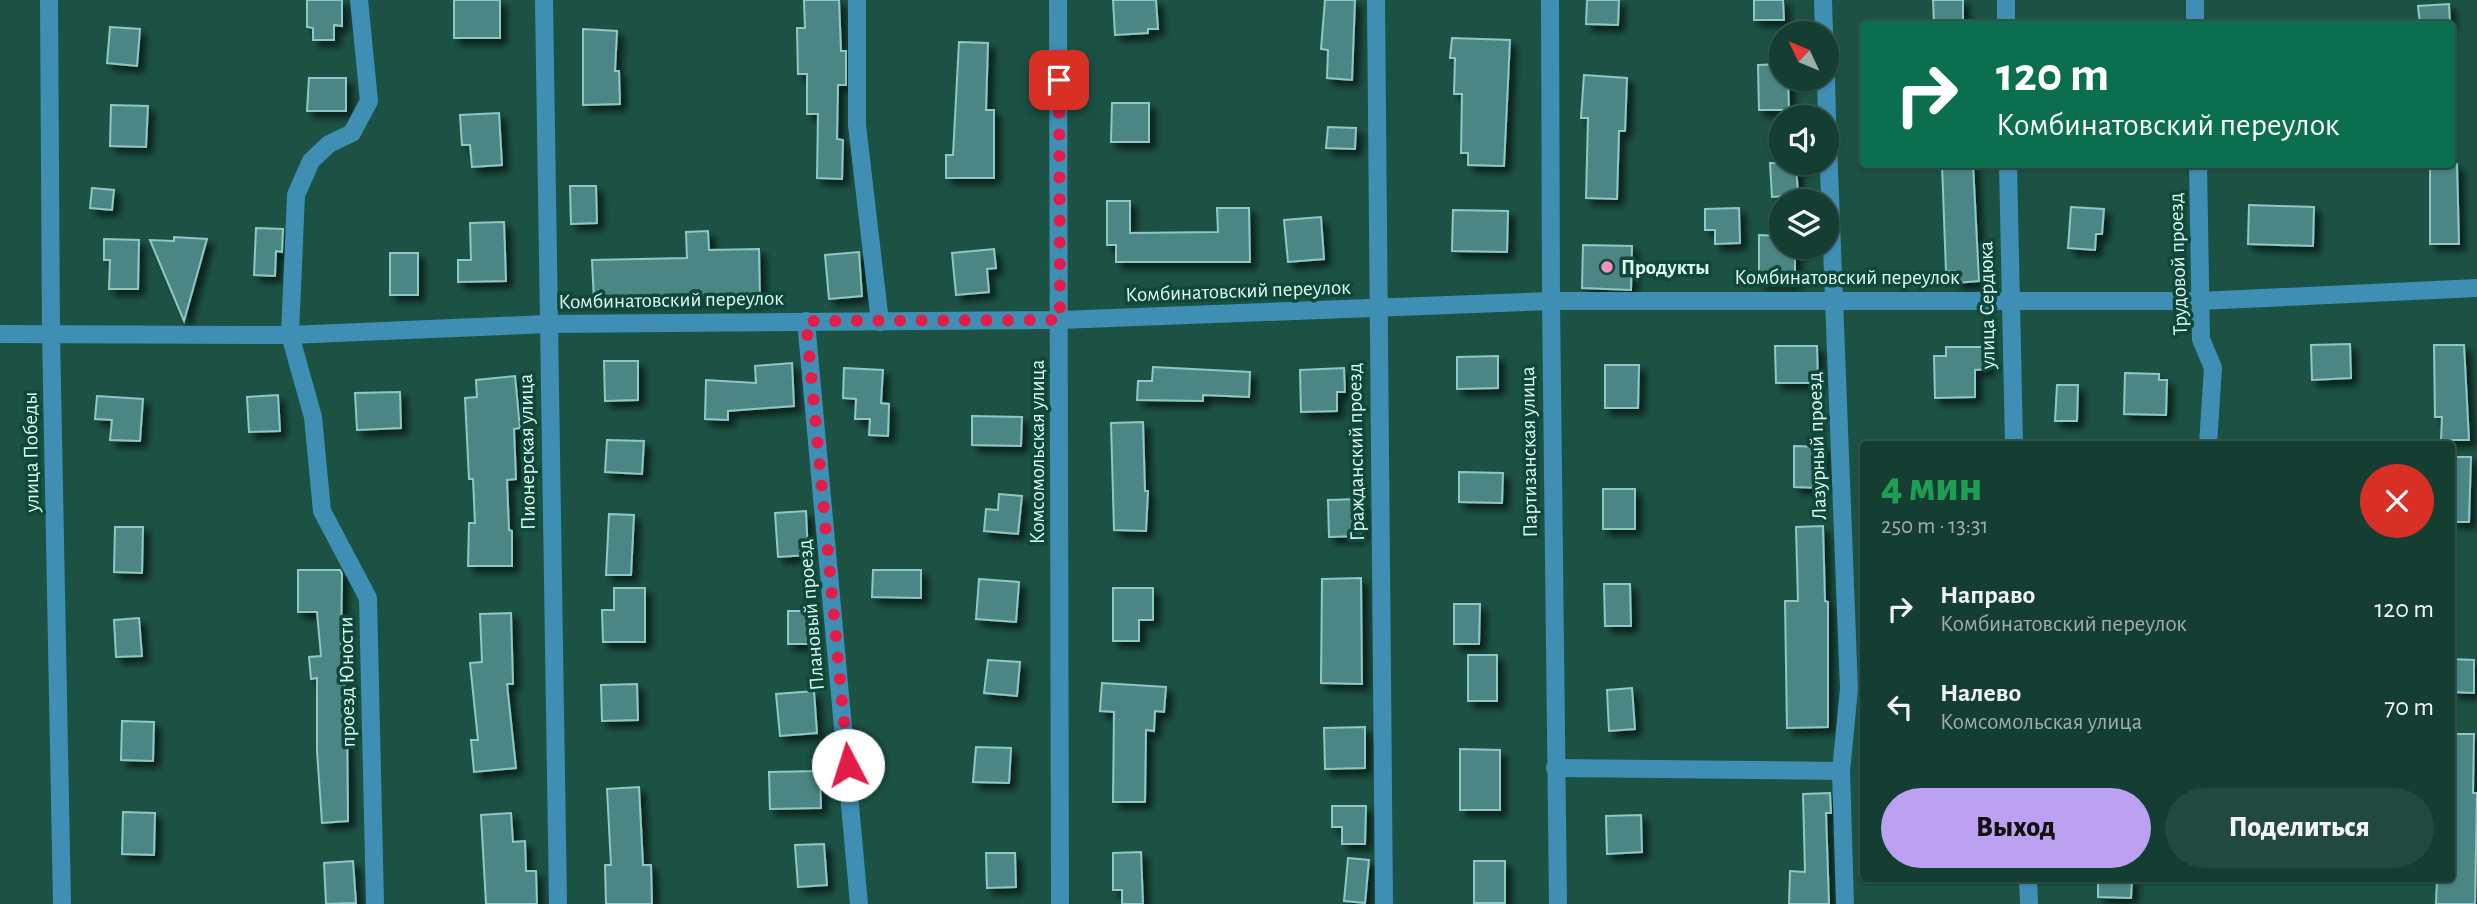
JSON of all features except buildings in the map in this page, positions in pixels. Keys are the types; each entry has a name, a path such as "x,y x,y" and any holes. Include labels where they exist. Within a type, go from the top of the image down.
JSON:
{"street":[{"name":"улица Победы","path":"49,0 51,333 62,904"},
{"name":"проезд Юности","path":"359,0 369,101 352,133 330,144 311,161 296,195 290,335 313,417 322,511 368,598 374,904"},
{"name":"Пионерская улица","path":"544,0 558,904"},
{"path":"857,0 857,125 880,322"},
{"name":"Комсомольская улица","path":"1058,0 1060,904"},
{"name":"Гражданский проезд","path":"1376,0 1384,904"},
{"name":"Партизанская улица","path":"1550,0 1550,301 1558,904"},
{"path":"1823,0 1824,21"},
{"path":"2006,0 2006,21"},
{"path":"2195,0 2195,21"},
{"name":"улица Сердюка","path":"2008,168 2014,441"},
{"name":"Трудовой проезд","path":"2197,168 2202,339 2213,368 2208,441"},
{"name":"Лазурный проезд","path":"1829,175 1849,690 1841,771 1846,904"},
{"name":"Комбинатовский переулок","path":"0,334 290,335 548,324 1060,320 1550,301 2200,301 2477,288"},
{"name":"Плановый проезд","path":"806,321 859,904"},
{"path":"1555,768 1841,771"},
{"path":"2028,882 2029,904"}],"place":[{"name":"Продукты","path":"1607,267"}],"route":[{"path":"848,765 806,321 1060,320 1059,80"}]}
